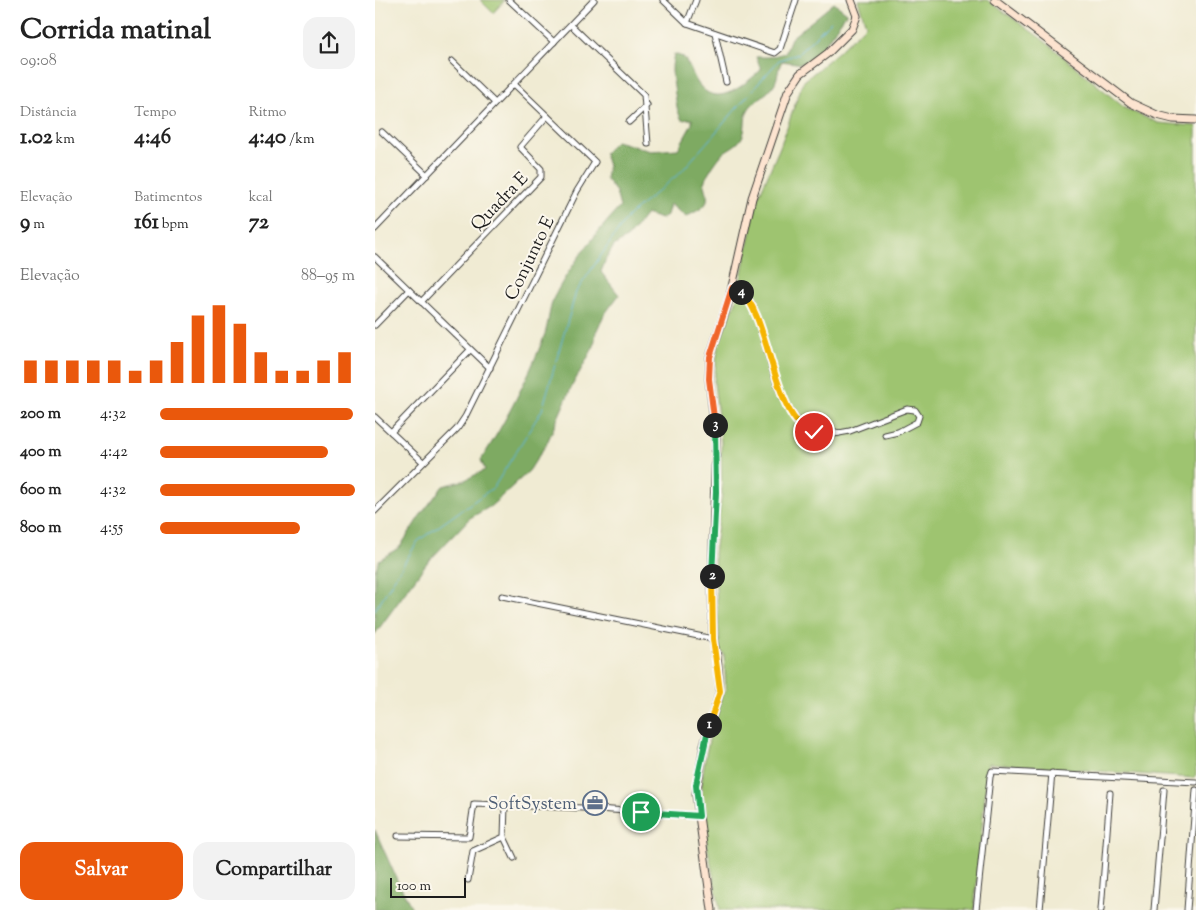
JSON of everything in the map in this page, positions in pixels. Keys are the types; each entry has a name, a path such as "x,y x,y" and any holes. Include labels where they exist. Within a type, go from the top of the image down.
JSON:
{"street":[{"path":"509,0 554,42"},
{"path":"375,229 594,0"},
{"path":"663,0 687,23 775,53 778,52 796,0"},
{"path":"687,23 696,0"},
{"path":"712,910 696,785 703,745 720,691 713,639 711,550 716,492 717,438 709,379 710,357 732,288 752,198 789,92 800,74 828,53 852,29 857,16 851,0"},
{"path":"995,0 1131,103 1157,115 1173,119 1196,120"},
{"path":"571,25 644,95 647,105 648,144"},
{"path":"715,33 726,82"},
{"path":"452,61 495,103"},
{"path":"514,84 547,116"},
{"path":"629,122 647,105"},
{"name":"Conjunto E","path":"375,511 457,429 490,368 577,191 595,162 547,116"},
{"name":"Quadra E","path":"421,302 541,177 541,170 521,150 520,146 547,116"},
{"path":"382,132 427,174"},
{"path":"375,257 490,368"},
{"path":"732,288 746,296 751,303 780,388 798,422 810,432 826,429 839,433 907,409 915,410 919,416 917,422 898,432 885,435"},
{"path":"375,325 409,290"},
{"path":"391,432 470,350"},
{"path":"375,417 423,462"},
{"path":"502,596 713,639"},
{"path":"976,910 990,773 995,770 1196,782"},
{"path":"1040,910 1052,773"},
{"path":"1154,910 1164,790"},
{"path":"1187,910 1195,790"},
{"path":"1101,910 1110,793"},
{"path":"398,836 469,837 473,804 583,808 699,816"},
{"path":"505,805 504,837 515,858"},
{"path":"468,880 473,851 504,837"}],"green space":[{"path":"480,0 505,0 493,13"},
{"path":"858,0 987,0 1042,39 1126,109 1158,123 1196,126 1196,775 1193,778 988,763 974,910 900,907 896,910 720,910 705,831 702,800 703,773 707,750 722,695 726,690 724,654 720,652 714,554 722,494 721,441 714,382 718,344 736,302 757,200 780,147 803,82 866,25"},
{"path":"834,3 847,13 817,55 802,64 782,61 773,86 748,110 743,136 735,145 723,153 706,178 704,182 707,201 705,205 686,217 670,204 667,215 661,219 646,214 628,237 614,246 601,272 619,295 604,315 596,332 594,346 572,386 547,443 529,471 491,506 470,518 426,564 375,634 375,571 379,560 400,547 419,517 443,486 465,480 485,470 481,460 531,369 544,337 556,293 585,248 620,207 616,192 606,179 608,166 604,153 616,141 651,151 678,149 692,124 692,119 682,120 678,110 672,74 674,54 683,57 698,84 708,93 724,94 740,87 761,70 756,57 769,57 785,53 791,38"},
{"path":"375,830 398,882 413,910 375,910"}],"waterway":[{"path":"375,610 418,541 494,487 542,410 576,292 628,216 681,172 779,60 798,54 831,21"}],"place":[{"name":"SoftSystem","path":"595,803"}],"route":[{"path":"641,812 699,816 696,785 703,745 720,691 717,656 713,639 711,550 716,492 717,438 710,394 710,357 732,288 746,296 755,309 772,369 780,388 798,422 810,432 814,432"}]}
